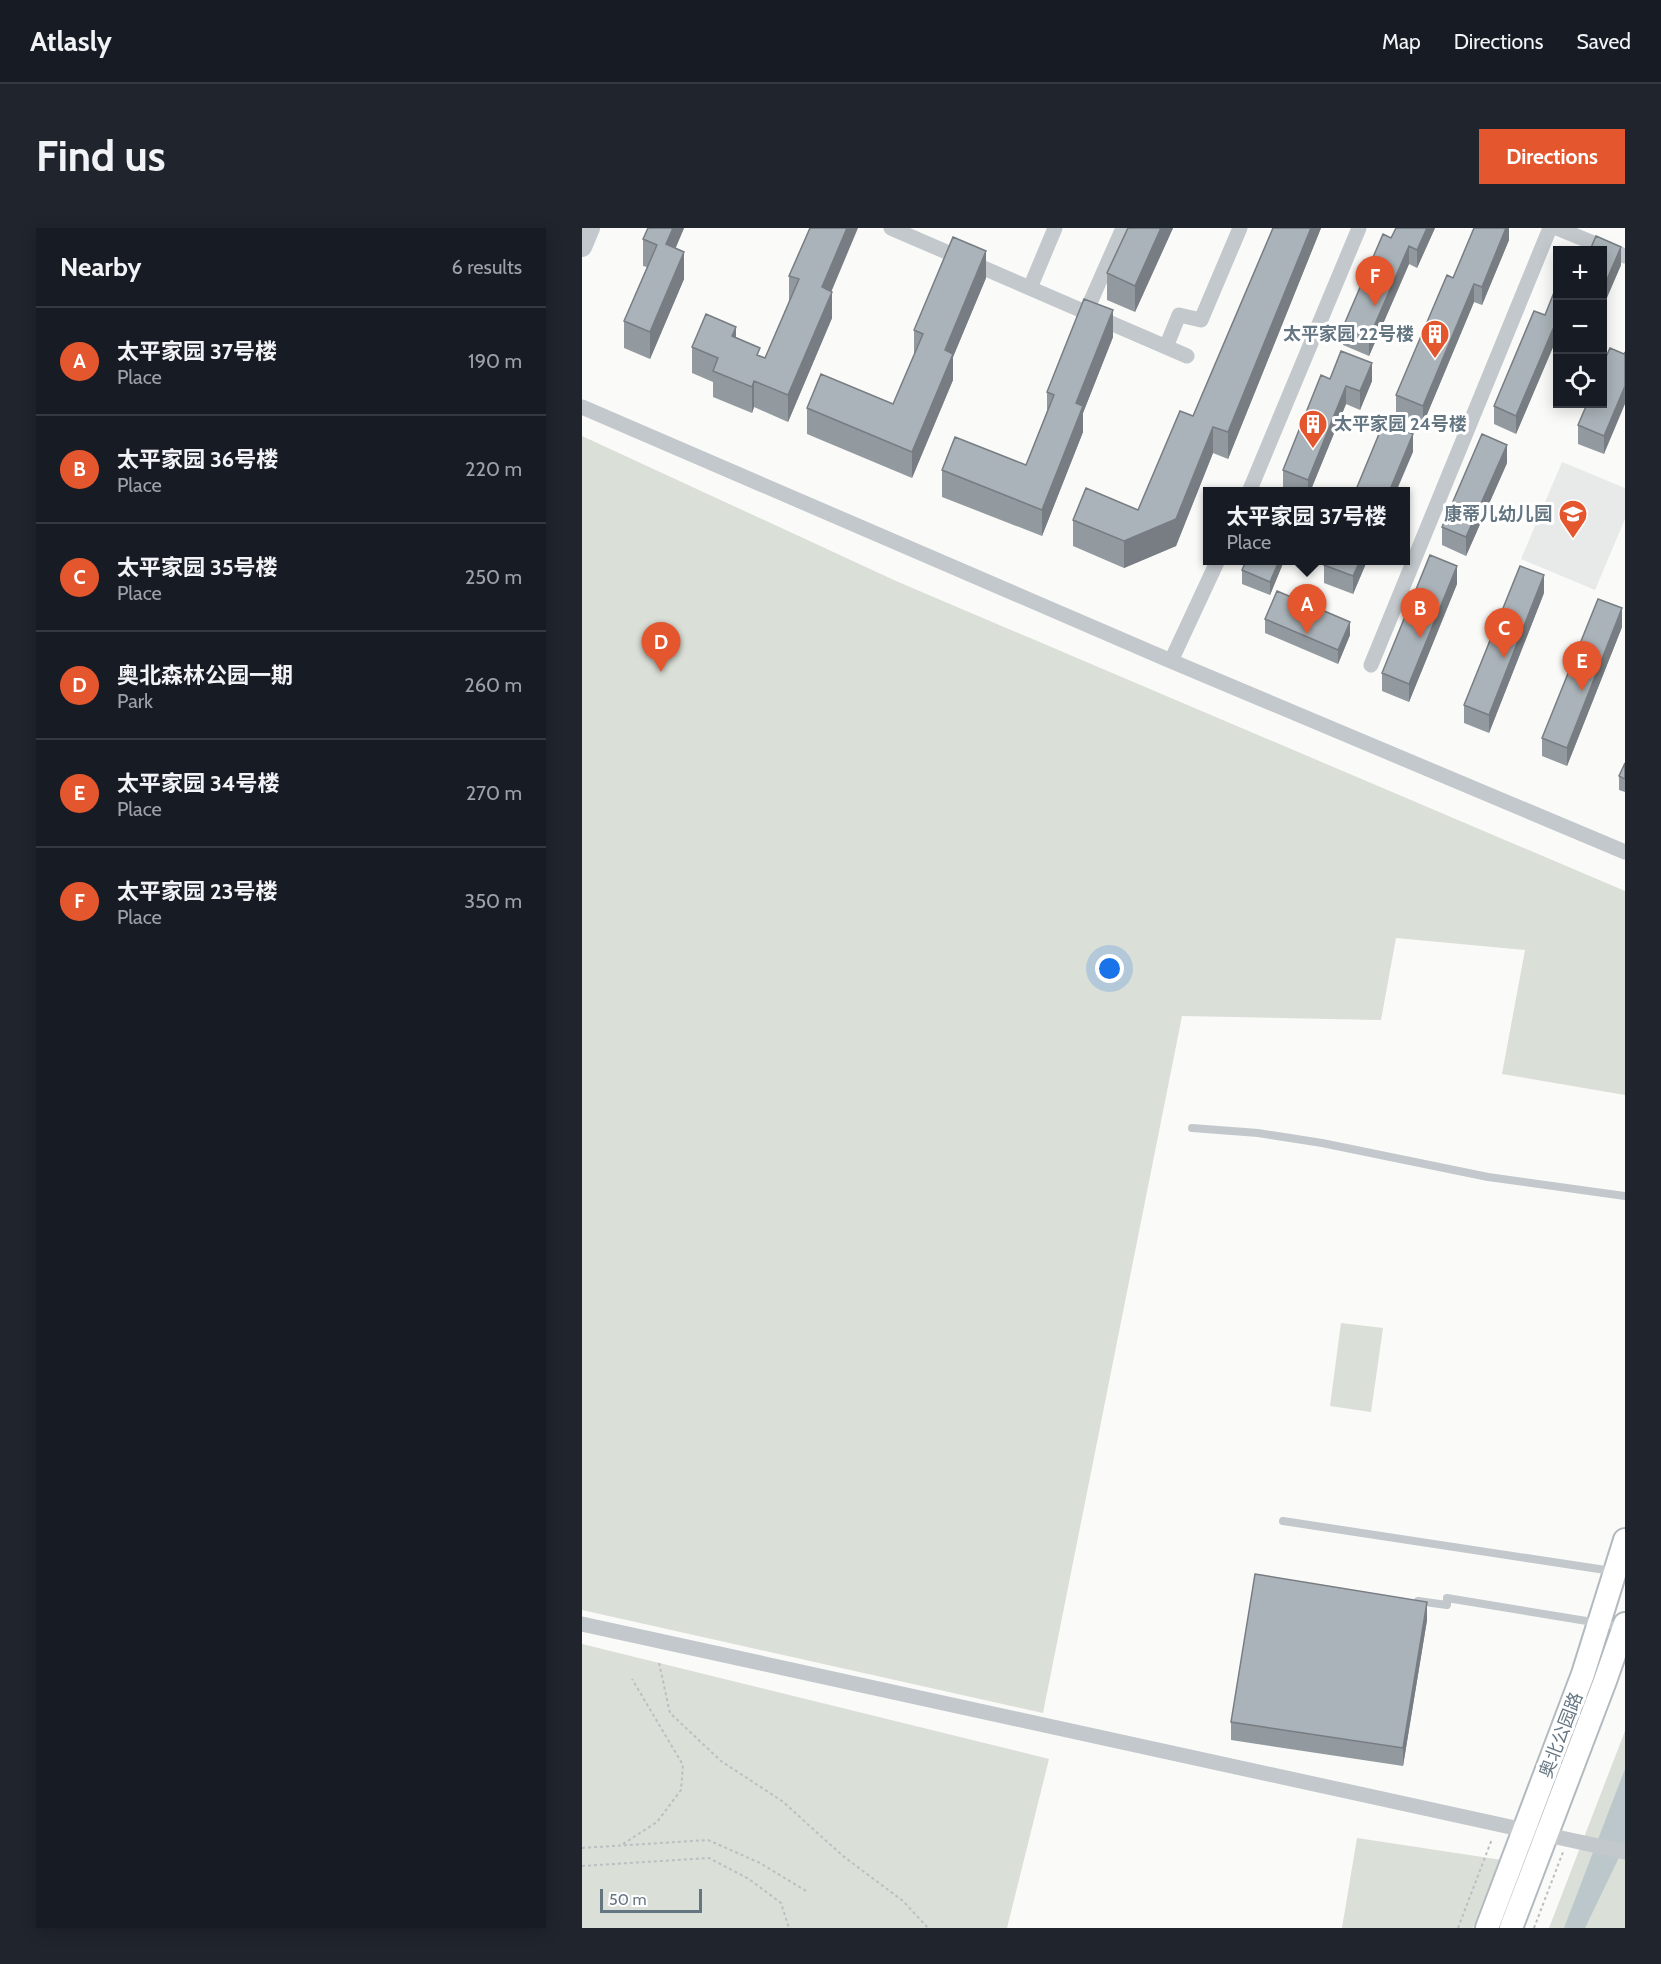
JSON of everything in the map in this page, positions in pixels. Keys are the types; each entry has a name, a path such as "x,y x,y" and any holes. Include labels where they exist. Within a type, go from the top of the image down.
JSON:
{"main road":[{"name":"奥北公园路","path":"1488,1928 1546,1836 1564,1726 1620,1573 1625,1540"},
{"name":"奥北公园路","path":"1511,1928 1624,1626"}],"street":[{"path":"582,248 590,228"},
{"path":"891,228 1187,356"},
{"path":"1030,288 1055,228"},
{"path":"1086,312 1122,228"},
{"path":"1166,347 1179,315 1200,320 1240,228"},
{"path":"1251,487 1359,228"},
{"path":"1371,665 1550,228"},
{"path":"1557,228 1625,255"},
{"path":"582,407 1171,661 1625,852"},
{"path":"1171,661 1216,565"},
{"path":"582,1624 1625,1852"}],"lane":[{"path":"1192,1128 1269,1134 1488,1178 1625,1196"},
{"path":"1283,1521 1620,1573"},
{"path":"1413,1600 1447,1605 1448,1598 1624,1626"}],"path":[{"path":"659,1663 670,1713 721,1761 782,1801 843,1856 903,1901 928,1928"},
{"path":"620,1845 657,1822 681,1790 682,1765 632,1679"},
{"path":"1458,1928 1498,1825"},
{"path":"1534,1928 1546,1836"},
{"path":"582,1848 708,1840 760,1863 806,1892"},
{"path":"582,1866 709,1858 749,1879 781,1903 789,1928"}],"shaded area":[{"path":"582,436 896,581 1625,891 1625,1095 1502,1074 1525,950 1396,938 1381,1020 1182,1016 1043,1713 582,1610"},
{"name":"康蒂儿幼儿园","path":"1562,462 1625,488 1625,519 1595,590 1521,559"},
{"path":"1341,1323 1383,1328 1371,1412 1330,1406"},
{"path":"582,1644 1049,1759 1007,1928 582,1928"},
{"path":"1625,1731 1625,1928 1549,1928"},
{"path":"1625,1769 1625,1845 1585,1928 1564,1928"},
{"path":"1357,1838 1502,1860 1473,1928 1342,1928"}],"building":[{"path":"648,228 673,228 666,244 684,252 650,332 624,321 657,245 643,239"},
{"path":"810,228 847,228 822,287 832,292 788,395 754,381 752,387 713,371 718,358 692,347 706,314 736,327 732,336 760,348 757,355 765,358 799,279 789,276"},
{"path":"1128,228 1161,228 1135,286 1107,273"},
{"path":"1273,228 1311,228 1228,432 1213,427 1176,519 1124,541 1073,520 1086,488 1138,510 1180,411 1193,416"},
{"path":"1396,228 1427,228 1417,250 1409,246 1369,338 1343,327 1383,234 1391,238"},
{"name":"太平家园 22号楼","path":"1474,228 1506,228 1482,287 1474,284 1423,406 1396,395 1447,275 1453,278"},
{"path":"1596,236 1621,247 1607,279 1607,246 1592,246"},
{"path":"953,237 986,251 945,350 953,354 912,452 807,408 821,374 893,404 923,334 914,330"},
{"path":"1553,295 1553,329 1516,416 1494,406 1534,311 1545,315"},
{"path":"1084,299 1113,310 1076,403 1083,406 1042,510 942,470 955,437 1026,465 1054,395 1047,392"},
{"path":"1610,348 1624,354 1625,352 1625,386 1604,436 1578,425 1585,408 1607,408 1607,355"},
{"name":"太平家园 24号楼","path":"1341,351 1372,363 1360,391 1346,386 1308,480 1283,470 1321,375 1330,379"},
{"path":"1384,422 1413,434 1391,487 1357,487"},
{"path":"1482,434 1507,445 1466,537 1442,527"},
{"path":"1430,555 1457,566 1409,684 1382,673"},
{"path":"1244,565 1277,565 1270,582 1242,570"},
{"path":"1324,565 1358,565 1353,576"},
{"path":"1520,566 1544,575 1489,715 1464,705"},
{"path":"1277,591 1350,622 1338,650 1265,619"},
{"path":"1598,599 1622,608 1567,748 1542,738"},
{"path":"1625,763 1625,779 1619,776"},
{"path":"1255,1574 1427,1602 1403,1748 1231,1722"}],"place":[{"name":"太平家园 23号楼","path":"1375,306"},
{"name":"太平家园 22号楼","path":"1435,360"},
{"name":"太平家园 24号楼","path":"1313,450"},
{"name":"康蒂儿幼儿园","path":"1573,540"},
{"name":"太平家园 37号楼","path":"1307,634"},
{"name":"太平家园 36号楼","path":"1420,638"},
{"name":"太平家园 35号楼","path":"1504,658"},
{"name":"奥北森林公园一期","path":"661,672"},
{"name":"太平家园 34号楼","path":"1582,691"}]}
